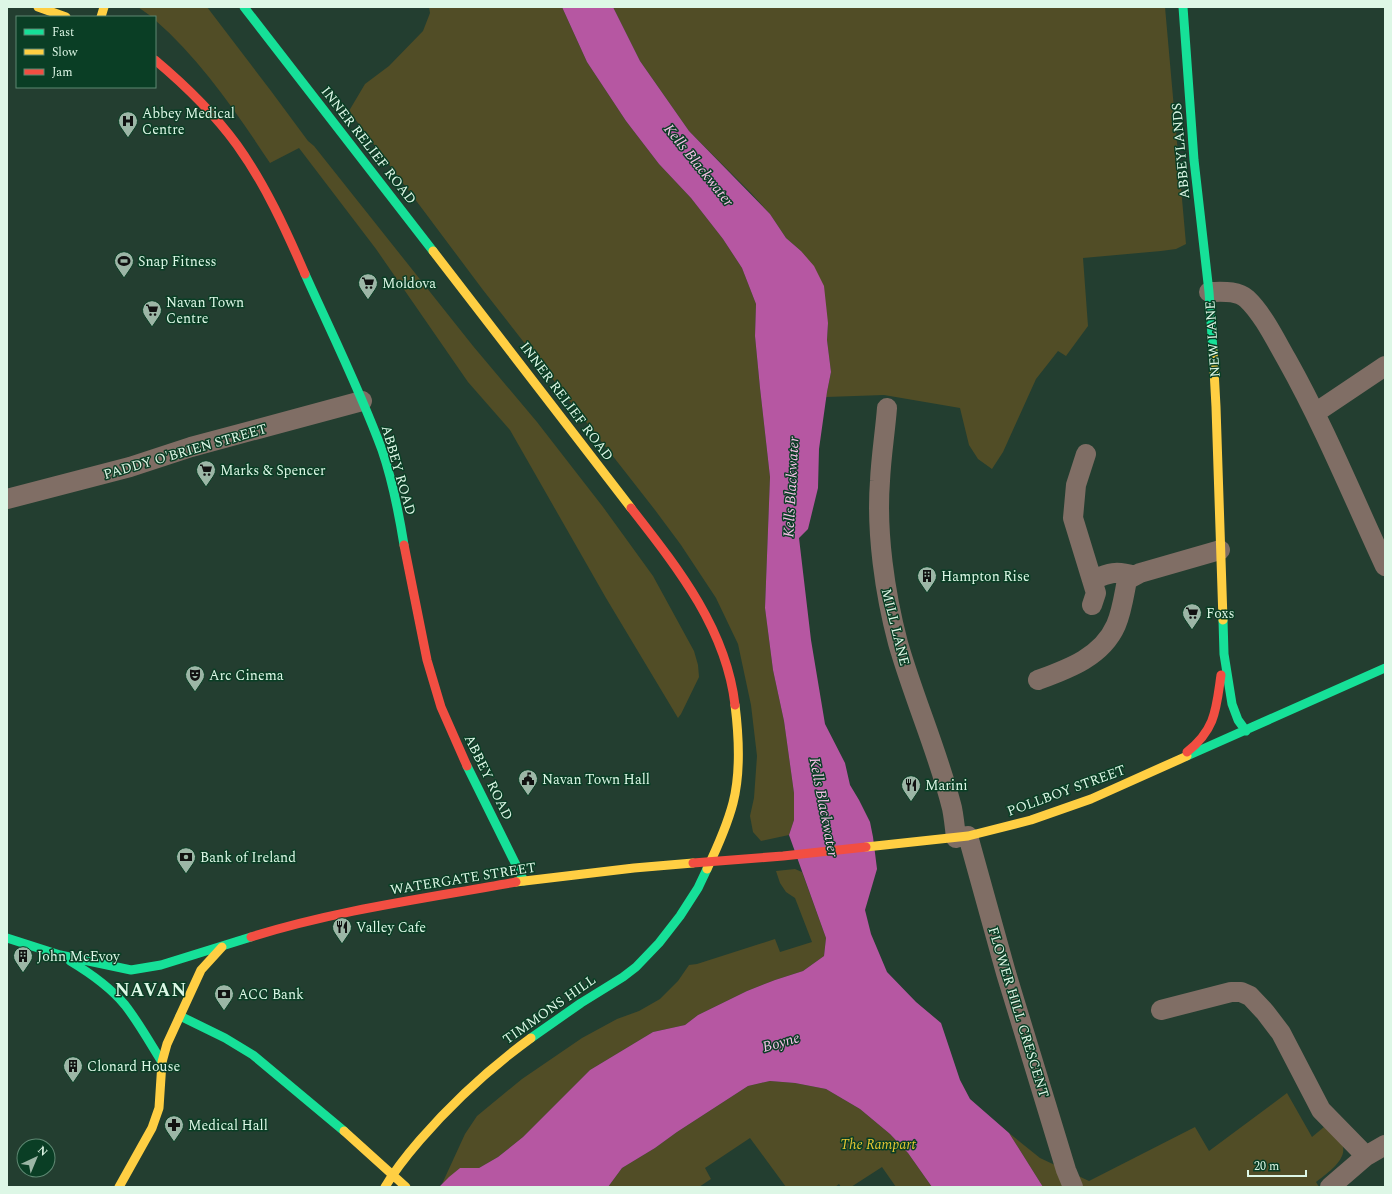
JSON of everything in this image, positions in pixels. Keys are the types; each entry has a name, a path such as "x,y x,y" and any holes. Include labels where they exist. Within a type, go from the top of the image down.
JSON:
{"main road":[{"path":"38,7 63,16"},
{"name":"INNER RELIEF ROAD","path":"244,7 456,280 662,549 696,597 716,637 729,670 736,710 739,740 738,772 734,799 712,861"},
{"name":"ABBEYLANDS","path":"1183,7 1194,160 1209,292"},
{"name":"ABBEY ROAD","path":"156,61 187,87 207,108 237,145 258,178 302,266 362,401 382,451 399,515 411,584 427,660 441,707 466,764 524,881"},
{"name":"NEW LANE","path":"1209,292 1216,408 1224,654 1232,704 1238,720 1246,731"},
{"name":"NEW LANE","path":"1164,767 1192,748 1208,731 1215,716 1224,654"},
{"name":"POLLBOY STREET","path":"712,861 783,856 962,837 1038,818 1090,799 1385,668"},
{"name":"WATERGATE STREET","path":"60,955 131,970 161,965 277,929 378,906 524,881 634,868 712,861"},
{"name":"TIMMONS HILL","path":"385,1187 392,1174 425,1134 456,1101 508,1054 580,1003 630,972 664,939 684,912 712,861"},
{"path":"7,938 60,955 85,970 124,1004 138,1023 162,1062"},
{"path":"119,1187 152,1128 159,1108 162,1062 167,1044 201,970 223,946"},
{"path":"180,1016 225,1038 253,1055 331,1119 406,1187"}],"street":[{"name":"NEW LANE","path":"1209,292 1231,292 1246,298 1259,314 1315,413 1385,566"},
{"path":"1315,413 1385,366"},
{"name":"PADDY O'BRIEN STREET","path":"7,499 125,468 191,447 362,401"},
{"name":"MILL LANE","path":"888,408 879,482 879,527 886,588 898,642 962,837"},
{"path":"1086,454 1076,485 1073,518 1096,592 1092,605"},
{"path":"1038,680 1074,666 1101,647 1116,625 1127,580 1140,573 1220,550"},
{"path":"1092,580 1110,572 1123,572 1134,576"},
{"name":"FLOWER HILL CRESCENT","path":"962,837 1006,973 1066,1170 1073,1187"},
{"path":"1161,1010 1231,992 1241,992 1250,996 1265,1012 1281,1033 1321,1110 1366,1156"},
{"path":"1330,1187 1366,1156 1385,1145"}],"green space":[{"path":"138,7 207,7 308,141 314,146 473,346 537,422 603,507 653,576 694,651 698,665 699,677 678,718 606,598 510,430 468,382 376,249 299,148 270,163 231,106 203,69 156,21 156,16 151,16"},
{"path":"429,7 562,7 587,62 626,121 659,164 691,198 723,239 742,268 756,304 755,336 770,477 765,608 773,670 784,721 794,793 794,820 789,835 761,841 753,832 750,816 754,798 757,756 751,705 738,644 716,598 681,545 655,510 483,290 349,111 365,84 389,66 423,31 430,13"},
{"path":"613,7 1165,7 1186,244 1176,249 1083,258 1088,326 1066,356 1058,351 1036,379 1003,452 992,469 978,459 969,445 960,408 884,395 826,397 831,372 827,340 828,323 801,251 786,238 770,214 751,193 689,131 640,61"},
{"path":"795,869 802,872 826,938 824,956 803,971 747,991 698,1015 685,1025 653,1032 590,1070 523,1137 498,1157 479,1168 460,1168 442,1184 465,1134 477,1116 522,1079 582,1038 617,1019 639,1011 660,999 678,981 689,965 697,964 775,939 780,952 812,942 795,898 786,892 780,883 776,871"},
{"name":"The Rampart","path":"770,1081 795,1083 826,1089 860,1109 890,1134 908,1153 932,1187 896,1187 882,1167 851,1187 841,1187 839,1184 835,1187 786,1187 750,1138 705,1168 711,1179 699,1187 608,1187 622,1168 655,1148 677,1132 748,1086"},
{"path":"1287,1093 1312,1137 1324,1127 1341,1142 1343,1154 1336,1165 1316,1182 1319,1187 1043,1187 1009,1133 1040,1158 1089,1181 1195,1127 1209,1151"}],"water":[{"path":"562,7 613,7 640,61 689,131 770,214 786,238 801,251 814,266 824,286 828,323 827,340 831,372 819,449 818,488 808,529 799,538 811,640 825,724 845,763 850,785 870,822 873,837 877,869 865,910 871,934 887,972 916,1002 941,1023 960,1080 970,1099 1009,1133 1043,1187 932,1187 908,1153 890,1134 860,1109 826,1089 795,1083 770,1081 748,1086 677,1132 655,1148 622,1168 608,1187 439,1187 460,1168 479,1168 498,1157 523,1137 590,1070 653,1032 685,1025 698,1015 747,991 803,971 824,956 826,938 789,835 794,820 794,793 784,721 773,670 765,608 770,477 755,336 756,304 742,268 723,239 691,198 659,164 626,121 587,62"}],"traffic: fast":[{"path":"244,7 433,251"},
{"path":"1183,7 1194,160 1209,292 1213,351"},
{"path":"305,274 355,383 382,450 395,497 404,545"},
{"path":"1223,620 1224,654 1232,704 1238,720 1246,731"},
{"path":"1187,756 1385,668"},
{"path":"467,766 524,881"},
{"path":"531,1038 636,967 659,943 680,916 698,888 707,869"},
{"path":"7,938 60,955 131,970 161,965 251,937"},
{"path":"70,961 85,970 119,998 135,1019 162,1062"},
{"path":"180,1016 225,1038 253,1055 344,1131"}],"traffic: slow":[{"path":"38,7 63,16"},
{"path":"101,16 104,7"},
{"path":"433,251 631,508"},
{"path":"1213,351 1223,620"},
{"path":"707,869 731,812 736,791 738,767 738,729 735,705"},
{"path":"866,847 968,836 1031,820 1091,799 1187,756"},
{"path":"516,882 634,868 693,863"},
{"path":"119,1187 152,1128 159,1108 162,1062 167,1044 201,970 222,947"},
{"path":"385,1187 410,1151 446,1112 487,1073 531,1038"},
{"path":"344,1131 406,1187"}],"traffic: jam":[{"path":"156,61 199,100 237,145 266,191 283,224 305,274"},
{"path":"631,508 682,576 710,624 730,677 735,705"},
{"path":"404,545 427,660 441,707 467,766"},
{"path":"1187,752 1204,735 1213,718 1218,698 1221,675"},
{"path":"693,863 783,856 866,847"},
{"path":"251,937 316,919 349,912 516,882"}],"place":[{"name":"Abbey Medical Centre","path":"128,138"},
{"name":"Snap Fitness","path":"124,278"},
{"name":"Moldova","path":"368,300"},
{"name":"Navan Town Centre","path":"152,327"},
{"name":"Marks & Spencer","path":"206,487"},
{"name":"Hampton Rise","path":"927,593"},
{"name":"Foxs","path":"1192,630"},
{"name":"Arc Cinema","path":"195,692"},
{"name":"Navan Town Hall","path":"528,796"},
{"name":"Marini","path":"911,802"},
{"name":"Bank of Ireland","path":"186,874"},
{"name":"Valley Cafe","path":"342,944"},
{"name":"John McEvoy","path":"23,973"},
{"name":"ACC Bank","path":"224,1011"},
{"name":"Clonard House","path":"73,1083"},
{"name":"Medical Hall","path":"174,1142"}],"district":[{"name":"NAVAN","path":"151,990"}],"water label":[{"name":"Kells Blackwater","path":"699,165"},
{"name":"Kells Blackwater","path":"791,487"},
{"name":"Kells Blackwater","path":"824,807"},
{"name":"Boyne","path":"781,1042"}]}
